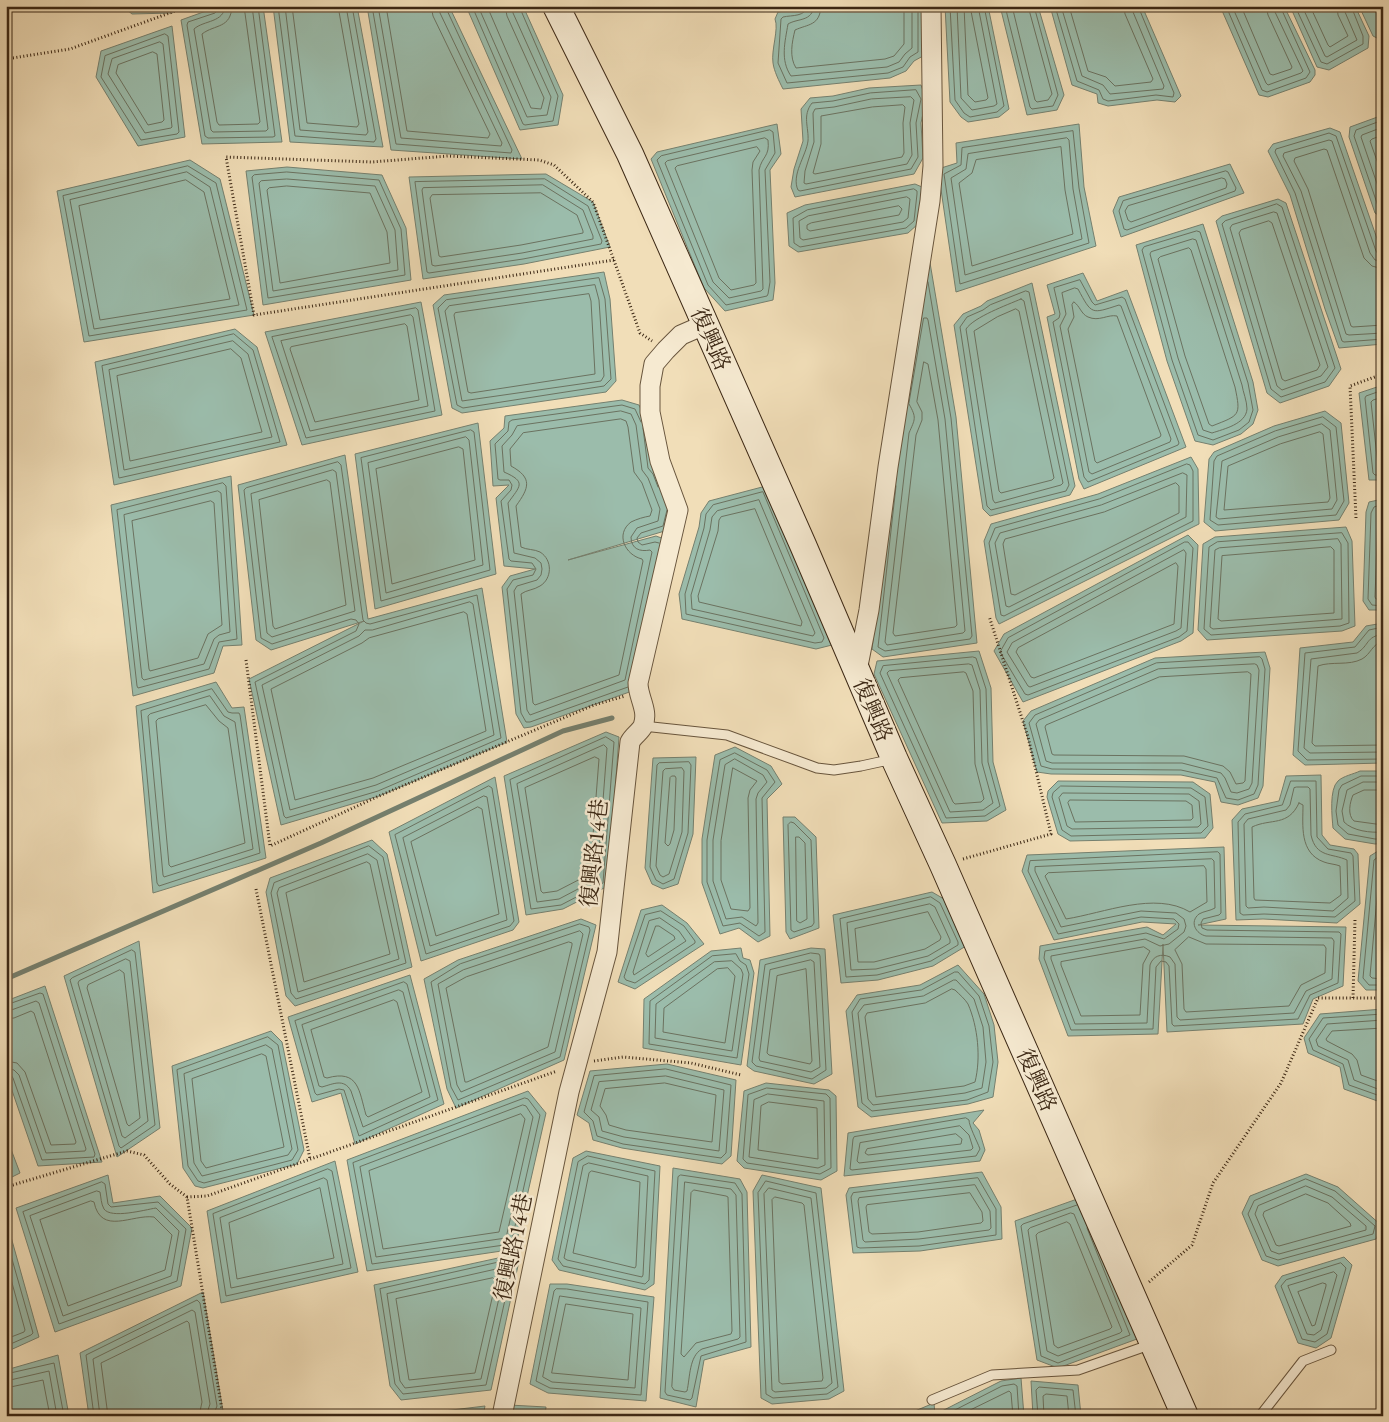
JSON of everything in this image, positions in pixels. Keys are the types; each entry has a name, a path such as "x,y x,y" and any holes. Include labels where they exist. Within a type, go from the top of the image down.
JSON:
{"street":[{"name":"復興路","path":"556,6 630,154 1185,1416"},
{"path":"857,671 870,610 888,467 930,201 933,156 931,6"},
{"path":"643,726 644,703 638,692 638,683 678,510 660,461 650,412 650,386 654,364 666,350 681,335 704,325"},
{"name":"復興路14巷","path":"502,1416 569,1092 607,952 630,742 643,726"}],"lane":[{"path":"643,726 727,735 817,768 834,770 894,758"},
{"path":"932,1400 992,1374 1078,1370 1154,1344"},
{"path":"1260,1416 1303,1361 1331,1350"}],"path":[{"path":"6,59 70,49 189,6"},
{"path":"614,260 254,315 226,157 372,162 448,156 539,160 554,165 592,202 614,260 640,333 666,350"},
{"path":"1356,518 1350,386 1383,374"},
{"path":"943,865 1051,834 1028,737 989,616"},
{"path":"246,660 270,846 379,796 594,706 638,692"},
{"path":"256,889 310,1160"},
{"path":"1353,998 1355,919"},
{"path":"1133,1295 1192,1245 1213,1183 1281,1082 1318,998 1383,998"},
{"path":"6,1187 127,1151 144,1155 170,1184 187,1197 207,1196 577,1064 623,1057 691,1063 741,1075"},
{"path":"187,1197 223,1416"}],"water":[{"path":"122,6 185,6 172,13 132,14"},
{"path":"220,6 263,6 282,142 202,144 181,20"},
{"path":"273,6 357,6 383,147 290,142"},
{"path":"367,6 449,6 522,159 391,150"},
{"path":"466,6 523,6 563,95 558,125 520,130"},
{"path":"817,6 923,6 923,56 914,61 906,71 890,78 783,89 773,63 775,19 778,12"},
{"path":"945,6 988,6 1009,109 999,117 968,122 961,117 950,102"},
{"path":"1000,6 1038,6 1064,95 1057,110 1027,115"},
{"path":"1050,6 1142,6 1181,96 1175,102 1157,100 1108,106 1098,103 1097,94 1072,85"},
{"path":"1220,6 1284,6 1315,70 1315,75 1310,82 1268,97 1259,95"},
{"path":"1290,6 1355,6 1369,36 1368,48 1329,70 1317,67"},
{"path":"1359,6 1383,6 1383,41 1373,36"},
{"path":"172,26 185,137 138,146 96,77 101,51"},
{"path":"921,85 926,99 921,123 923,158 914,174 795,197 791,187 794,169 803,141 801,109 810,98 833,96 869,88"},
{"path":"1383,115 1383,218 1375,213 1349,137 1350,127"},
{"path":"777,124 781,154 770,170 775,283 773,300 725,311 704,288 651,159 657,152"},
{"path":"1079,124 1084,187 1096,246 956,292 938,169 957,163 956,143"},
{"path":"1330,128 1340,132 1383,256 1383,344 1339,348 1290,195 1268,151 1273,144"},
{"path":"190,160 220,179 254,315 84,342 57,191"},
{"path":"1230,164 1244,193 1121,237 1113,211 1119,197"},
{"path":"287,167 382,175 406,228 411,280 263,305 246,171"},
{"path":"546,174 593,202 610,247 524,264 423,279 409,177"},
{"path":"915,184 922,187 918,224 908,233 798,252 789,246 787,213 805,205"},
{"path":"1278,199 1286,203 1341,369 1329,386 1280,403 1267,393 1216,221 1222,216"},
{"path":"1203,224 1253,382 1258,410 1253,424 1241,434 1213,445 1195,441 1167,361 1136,245"},
{"path":"926,239 956,417 977,643 883,657 872,649 898,429"},
{"path":"604,272 610,299 616,381 606,392 462,413 452,408 433,305 444,295"},
{"path":"1083,273 1097,301 1127,290 1186,447 1084,489 1079,479 1047,317 1055,314 1047,285"},
{"path":"1032,283 1075,486 1070,495 990,516 983,509 954,325 963,314 981,306 987,301"},
{"path":"421,302 442,415 302,445 265,332"},
{"path":"235,329 257,347 287,445 114,485 95,362"},
{"path":"1383,385 1383,480 1369,480 1359,393"},
{"path":"622,400 639,405 647,422 672,508 668,530 568,560 656,536 667,540 635,690 524,728 516,714 502,587 510,576 535,569 504,566 496,498 509,485 493,486 490,441 504,428 505,416"},
{"path":"1325,411 1341,423 1349,503 1339,520 1215,531 1204,522 1209,459 1214,452 1274,426"},
{"path":"478,423 496,574 375,609 355,454"},
{"path":"345,455 368,619 482,588 507,742 379,796 281,825 249,679 364,621 271,650 256,640 238,485"},
{"path":"1191,457 1198,469 1199,524 999,624 996,618 984,541 991,524 1098,494"},
{"path":"231,476 242,645 223,646 214,673 133,696 111,505"},
{"path":"766,486 832,645 816,649 682,619 679,594 699,527 701,513 709,501"},
{"path":"1383,499 1383,610 1369,610 1363,601 1366,512 1369,502"},
{"path":"1346,527 1352,541 1355,626 1342,631 1207,640 1198,630 1203,544 1215,537"},
{"path":"1188,535 1198,545 1193,633 1181,641 1023,702 994,651 1004,634"},
{"path":"1383,623 1383,763 1305,765 1293,755 1300,648 1353,642 1366,626"},
{"path":"979,651 991,688 993,762 1006,810 987,821 942,823 874,674 877,661"},
{"path":"1265,652 1270,668 1263,786 1258,798 1238,805 1221,802 1215,782 1181,775 1051,774 1037,772 1023,721 1031,711 1155,658"},
{"path":"216,682 232,708 244,707 266,858 153,893 136,706"},
{"path":"606,732 619,737 608,886 563,909 526,915 504,776"},
{"path":"735,747 771,766 782,784 767,799 770,936 758,942 739,928 720,934 702,883 702,839 715,755"},
{"path":"696,757 693,834 678,884 663,889 652,884 645,868 653,758"},
{"path":"1360,771 1383,771 1383,843 1375,844 1345,839 1333,828 1332,803 1335,785 1343,778"},
{"path":"1321,775 1322,835 1330,845 1354,849 1358,854 1360,904 1337,923 1263,919 1236,920 1232,820 1242,809 1279,801 1286,776"},
{"path":"495,777 519,922 513,930 421,961 389,832"},
{"path":"1058,781 1193,782 1210,794 1213,828 1205,838 1070,841 1058,834 1047,797 1048,791"},
{"path":"783,817 795,817 816,837 819,928 790,939 786,932"},
{"path":"372,840 387,854 412,967 295,1006 286,996 266,892 270,878"},
{"path":"1224,847 1226,919 1198,925 1346,927 1343,986 1313,999 1303,1024 1167,1032 1163,944 1158,1034 1068,1036 1039,959 1040,946 1147,927 1163,935 1176,924 1142,922 1054,940 1022,871 1027,855"},
{"path":"1378,851 1383,851 1383,990 1366,990 1358,981 1370,856"},
{"path":"932,892 944,899 966,946 933,966 878,980 841,983 833,915"},
{"path":"662,905 687,923 704,944 635,989 618,982 641,910"},
{"path":"581,919 596,925 564,1060 456,1108 447,1089 424,979 458,960"},
{"path":"139,941 160,1128 117,1157 64,976"},
{"path":"741,948 743,958 750,960 754,973 741,1065 643,1048 644,999 711,951"},
{"path":"811,948 825,949 832,1074 814,1084 754,1071 747,1066 760,960"},
{"path":"958,965 984,994 994,1025 998,1062 993,1097 968,1104 871,1117 858,1107 846,1011 857,995 920,985"},
{"path":"410,975 444,1104 355,1144 341,1093 312,1102 288,1017"},
{"path":"45,986 102,1162 38,1166 6,1073 6,1001"},
{"path":"1383,1009 1383,1103 1344,1089 1340,1067 1308,1053 1304,1038 1320,1014"},
{"path":"271,1031 282,1042 304,1150 297,1164 203,1188 195,1186 183,1168 172,1066"},
{"path":"667,1064 736,1080 731,1156 722,1164 622,1148 593,1140 589,1123 577,1115 590,1071"},
{"path":"766,1083 829,1090 836,1096 837,1171 821,1180 744,1168 737,1161 744,1091"},
{"path":"528,1091 546,1113 515,1249 367,1271 347,1160"},
{"path":"984,1110 973,1123 979,1130 985,1150 980,1161 844,1176 848,1133"},
{"path":"6,1136 20,1173 6,1180"},
{"path":"586,1151 660,1166 654,1284 645,1290 559,1270 552,1260 573,1158"},
{"path":"335,1161 358,1272 221,1303 207,1211"},
{"path":"673,1168 740,1179 747,1192 751,1347 704,1360 696,1407 660,1398"},
{"path":"982,1172 1001,1207 1002,1239 920,1251 853,1253 846,1195 849,1188"},
{"path":"1306,1174 1338,1187 1382,1226 1376,1239 1278,1266 1262,1260 1242,1213 1250,1196"},
{"path":"108,1175 113,1203 160,1196 192,1228 181,1286 55,1332 16,1208"},
{"path":"762,1175 821,1188 844,1391 829,1399 772,1404 761,1398 753,1191"},
{"path":"1080,1198 1137,1339 1058,1368 1037,1360 1015,1221"},
{"path":"6,1219 39,1337 6,1352"},
{"path":"512,1255 519,1261 491,1390 401,1400 390,1386 374,1285"},
{"path":"1344,1257 1352,1265 1331,1338 1316,1348 1298,1343 1275,1286 1282,1276"},
{"path":"550,1284 567,1284 654,1297 646,1401 548,1393 530,1384"},
{"path":"203,1292 223,1411 214,1416 89,1416 80,1353"},
{"path":"58,1355 69,1416 6,1416 6,1370"},
{"path":"1021,1378 1024,1416 942,1416 942,1411 1001,1381"},
{"path":"1031,1381 1078,1385 1081,1416 1033,1416"},
{"path":"934,1403 935,1416 903,1416"},
{"path":"509,1405 546,1407 545,1416 507,1416"},
{"path":"485,1406 483,1416 402,1416"}],"waterway":[{"path":"6,979 321,843 563,731 612,718"}]}
